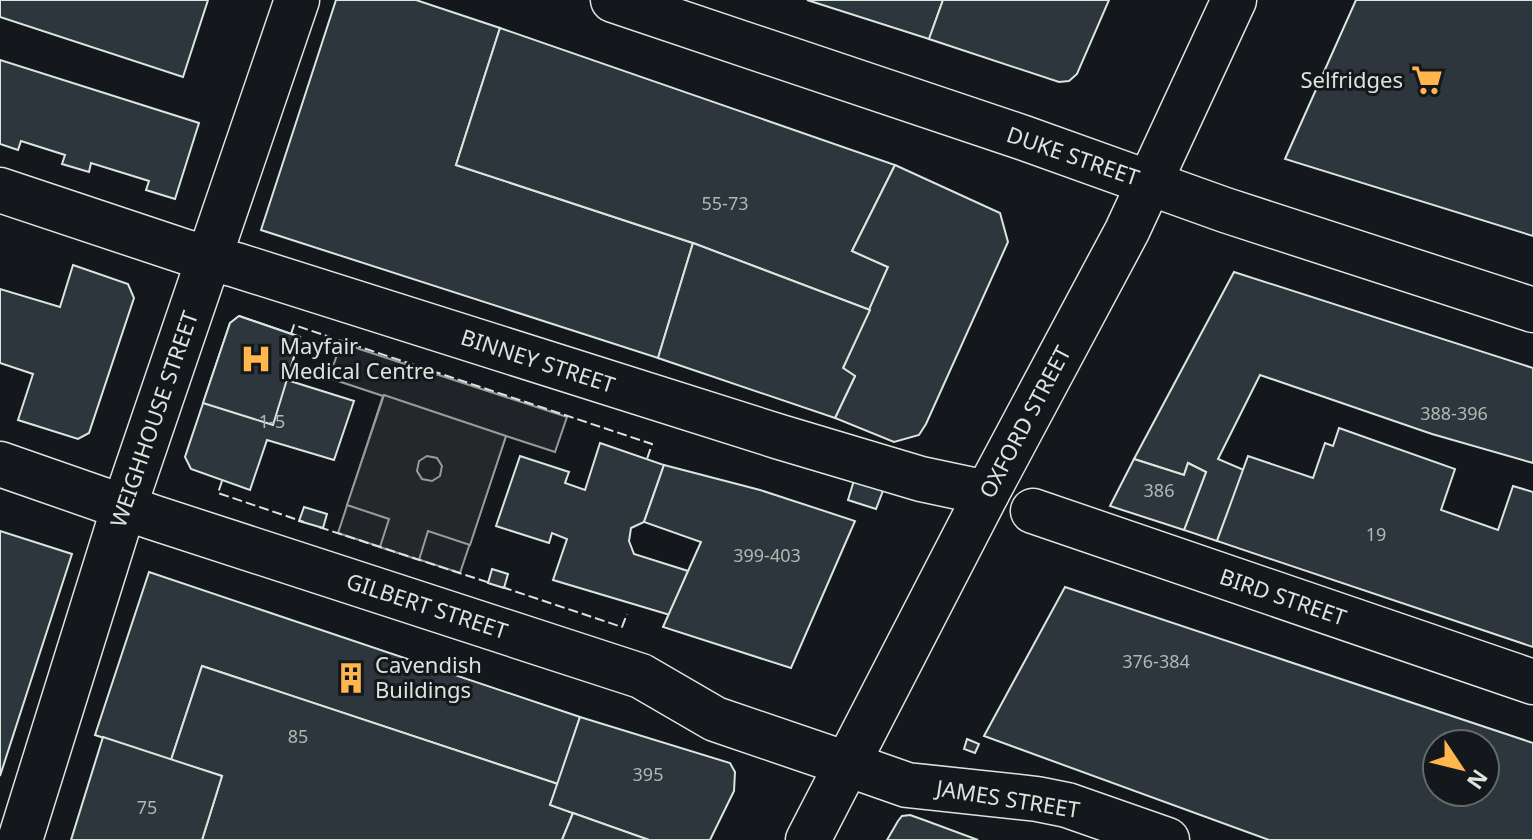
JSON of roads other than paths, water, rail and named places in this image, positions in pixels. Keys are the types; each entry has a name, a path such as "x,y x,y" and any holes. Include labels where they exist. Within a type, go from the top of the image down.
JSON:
{"street":[{"name":"WEIGHHOUSE STREET","path":"20,840 124,507 297,0"},
{"name":"DUKE STREET","path":"613,0 1225,210 1533,310"},
{"name":"OXFORD STREET","path":"808,840 1150,183 1234,0"},
{"name":"BINNEY STREET","path":"0,190 780,437 921,479 987,493"},
{"name":"GILBERT STREET","path":"0,464 641,676 715,719 847,764"},
{"name":"BIRD STREET","path":"1033,511 1533,682"},
{"name":"JAMES STREET","path":"847,764 907,785 1067,805 1167,840"}],"place":[{"name":"Selfridges","path":"1427,80"},
{"name":"Mayfair Medical Centre","path":"256,359"},
{"name":"Cavendish Buildings","path":"351,678"}]}
